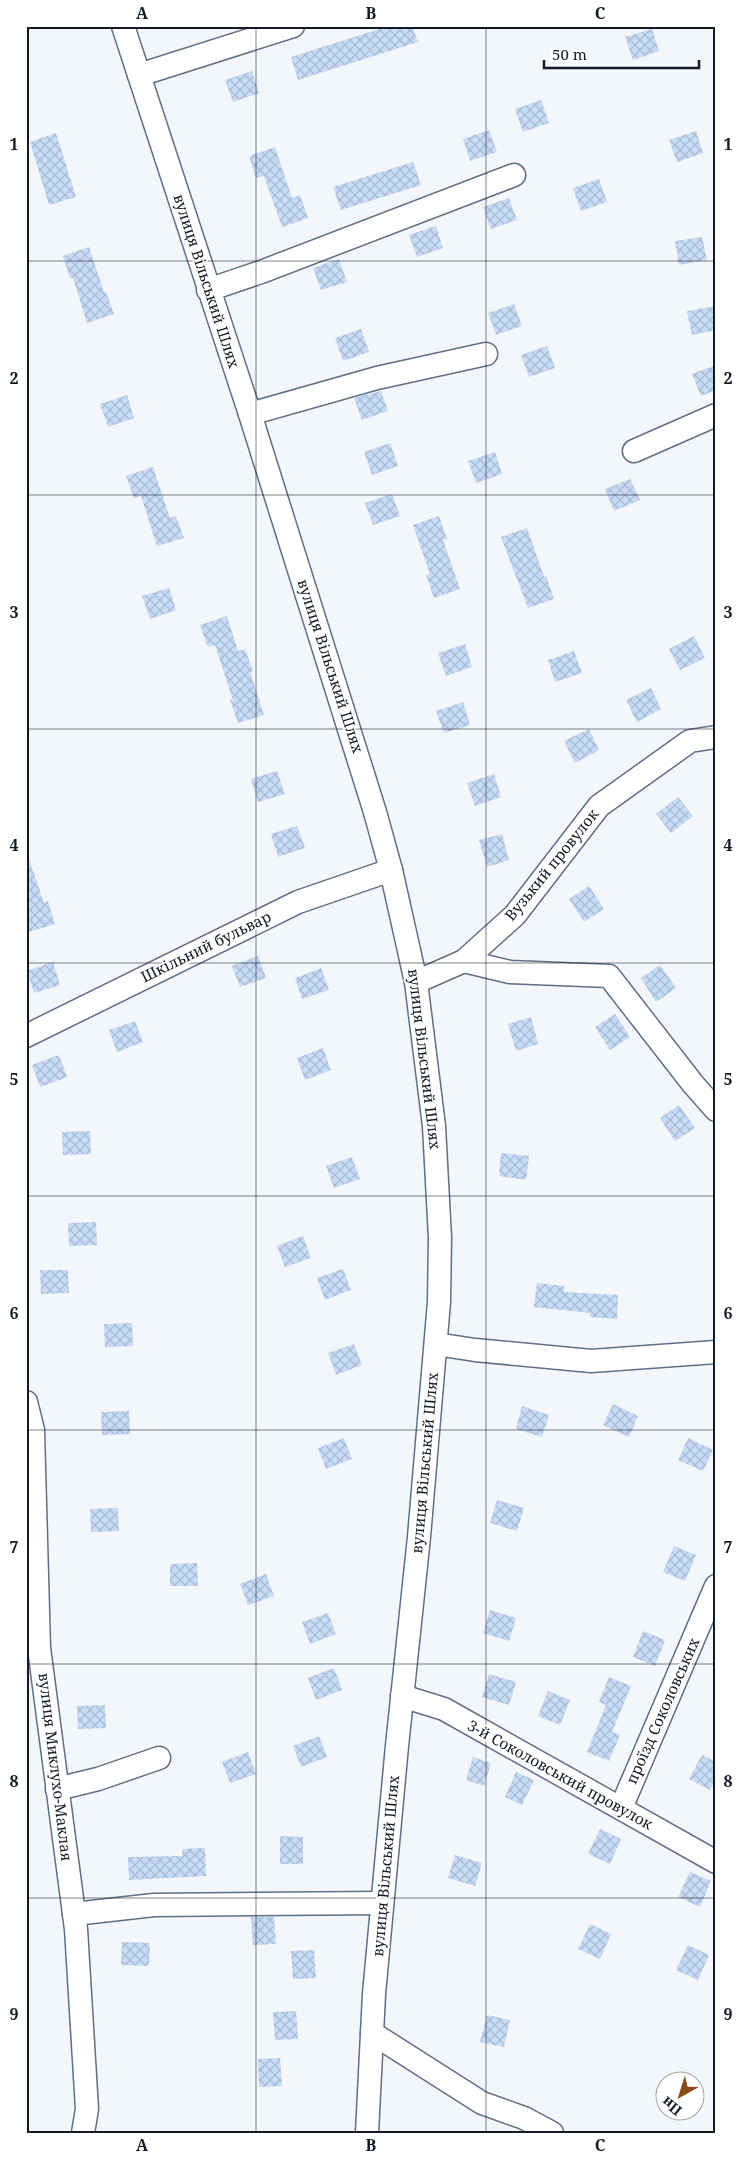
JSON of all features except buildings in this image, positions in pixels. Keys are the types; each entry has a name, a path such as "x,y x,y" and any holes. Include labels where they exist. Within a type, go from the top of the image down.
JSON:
{"street":[{"name":"вулиця Вільський Шлях","path":"123,26 350,728 391,870 416,982 434,1126 439,1196 440,1302 419,1537 382,1902 367,2133"},
{"path":"139,75 293,26"},
{"path":"208,290 261,272 514,175"},
{"path":"250,414 377,378 486,354"},
{"path":"634,451 716,415"},
{"name":"Вузький провулок","path":"416,982 464,961 515,915 599,806 690,741 716,737"},
{"name":"Шкільний бульвар","path":"26,1036 298,902 391,870"},
{"path":"464,961 510,972 610,976 692,1084 716,1110"},
{"path":"436,1344 475,1350 591,1361 716,1352"},
{"name":"вулиця Миклухо-Маклая","path":"26,1402 33,1430 39,1648 74,1914 86,2109 83,2133"},
{"name":"проїзд Соколовських","path":"621,1808 708,1628 716,1586"},
{"name":"3-й Соколовський провулок","path":"402,1696 444,1710 716,1862"},
{"path":"57,1789 98,1779 159,1758"},
{"path":"74,1914 154,1906 382,1902"},
{"path":"372,2033 482,2103 524,2118 552,2133"}]}
